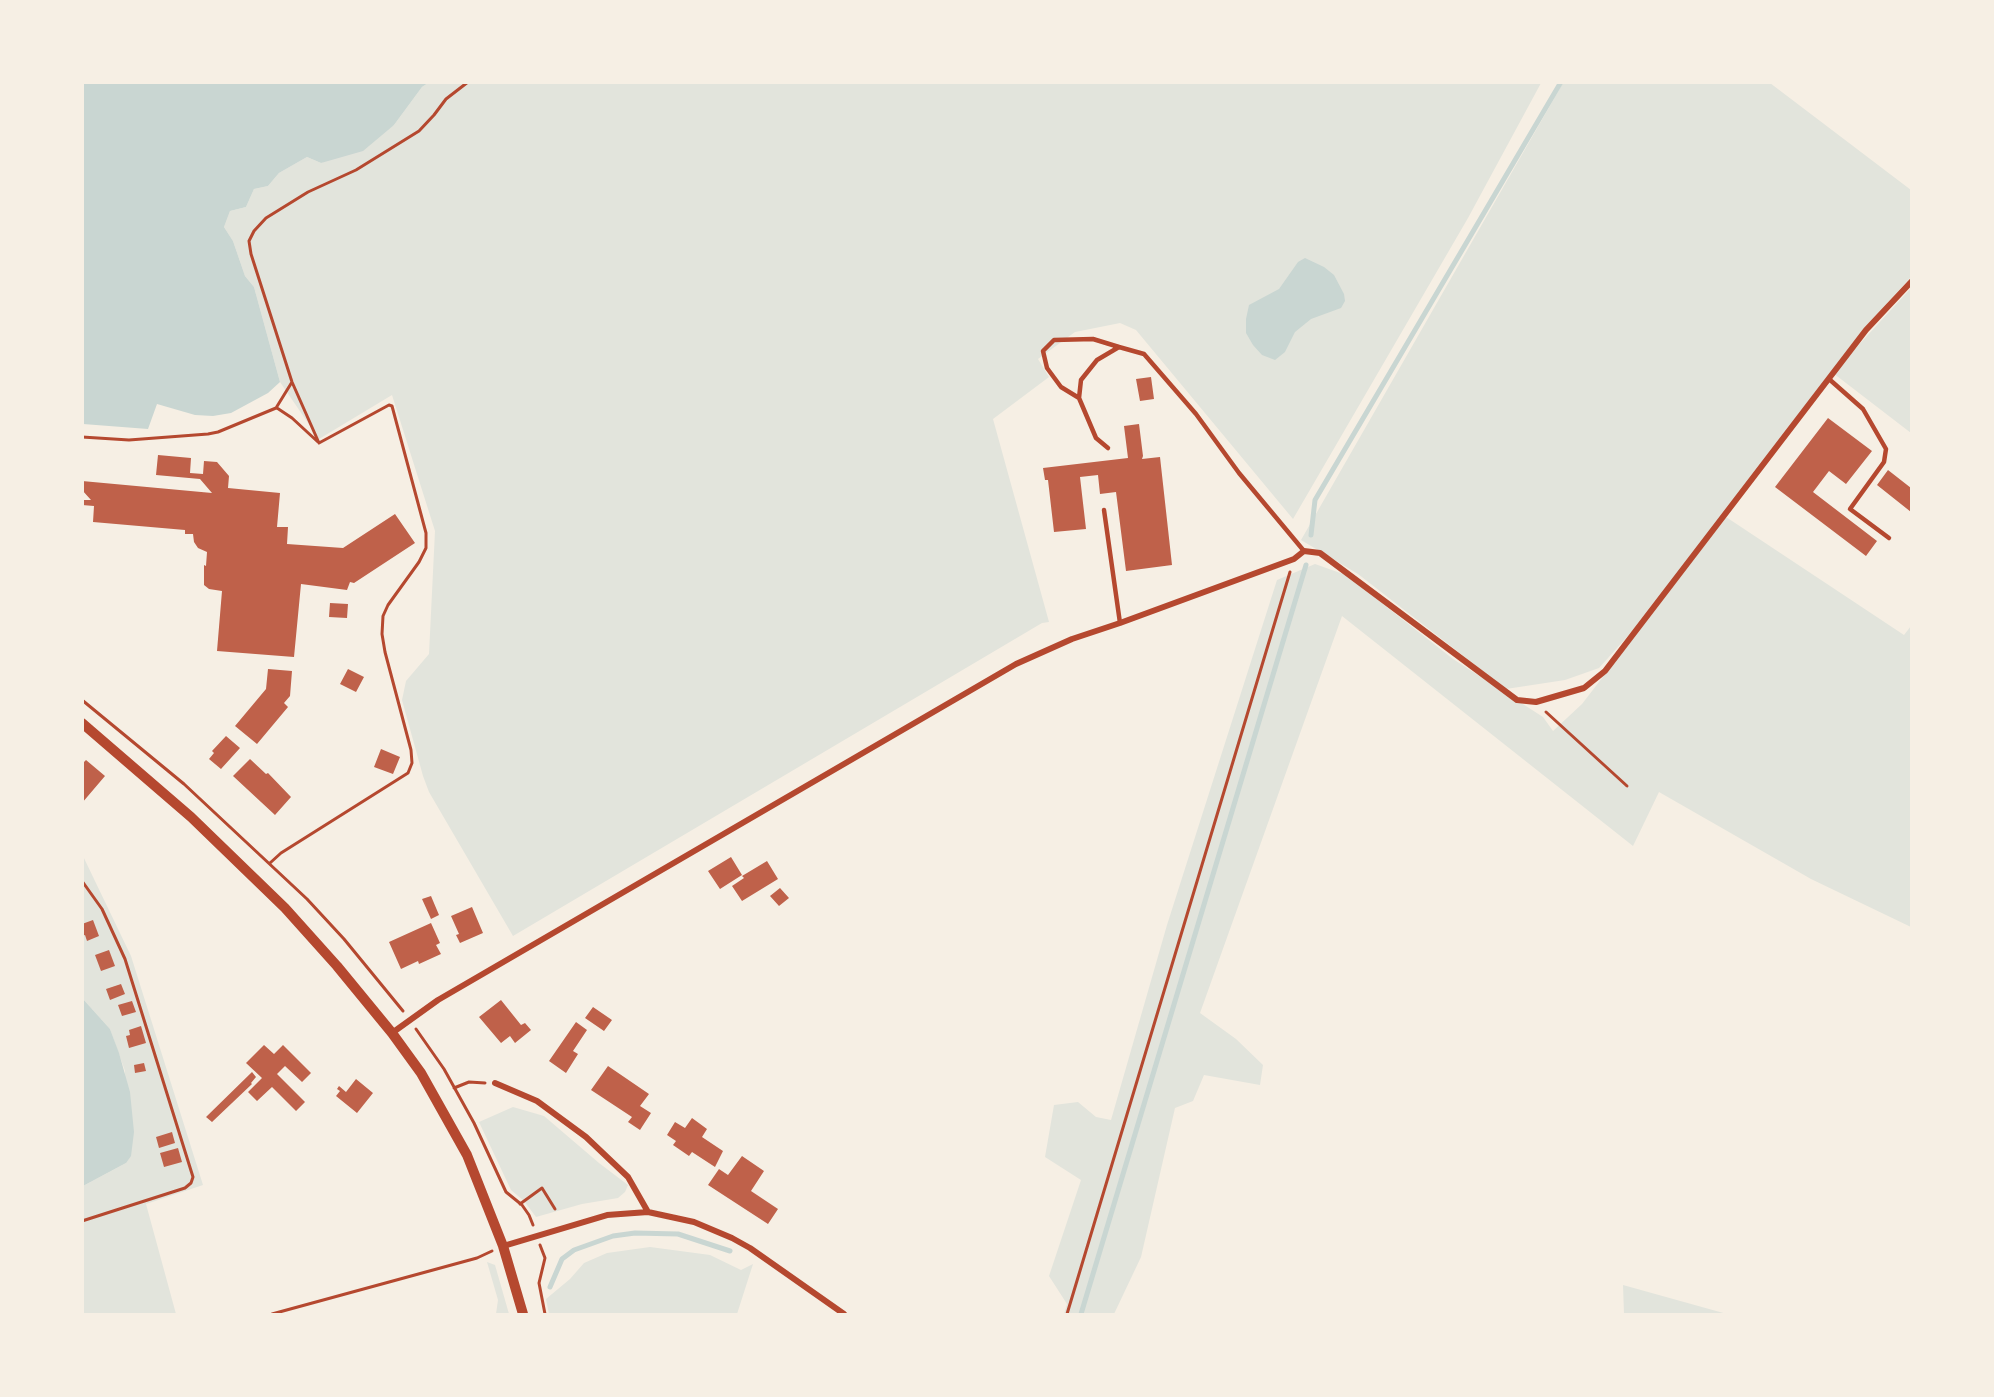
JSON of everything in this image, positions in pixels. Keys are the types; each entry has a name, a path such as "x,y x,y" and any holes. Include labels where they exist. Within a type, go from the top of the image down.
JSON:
{"street":[{"path":"392,1033 438,1000 1016,664 1072,639 1294,559 1304,550 1320,553 1517,700 1536,702 1584,688 1605,670 1866,330 1911,281"},
{"path":"82,723 191,817 285,908 392,1033 421,1073 466,1155 502,1246 523,1314"},
{"path":"495,1083 537,1101 586,1137 628,1177 648,1212"},
{"path":"502,1246 607,1215 648,1212 694,1222 732,1238 750,1248 844,1314"}],"lane":[{"path":"1079,398 1061,387 1047,368 1043,351 1054,340 1093,339 1144,354 1196,414 1239,473 1304,550"},
{"path":"1108,448 1096,438 1079,398 1082,380 1097,360 1119,347"},
{"path":"1828,379 1863,409 1886,449 1884,462 1850,509 1889,538"},
{"path":"1104,510 1120,623"}],"path":[{"path":"319,443 292,382 251,254 249,241 254,231 266,218 308,192 356,170 419,131 446,99 468,82"},
{"path":"82,437 129,440 208,434 276,408 292,382"},
{"path":"270,863 287,849 400,780 408,773 412,763 407,732 385,652 382,634 383,616 388,605 419,562 426,548 426,533 393,406 389,405 319,443"},
{"path":"276,408 292,417 319,443"},
{"path":"1067,1314 1294,559"},
{"path":"82,700 184,784 307,899 344,939 409,1019 454,1088 506,1192 529,1215 545,1258 539,1283 545,1314"},
{"path":"1536,702 1627,786"},
{"path":"82,881 102,909 125,959 193,1177 191,1183 185,1188 82,1221"},
{"path":"454,1088 469,1082 495,1083"},
{"path":"520,1204 542,1188 555,1209"},
{"path":"272,1314 477,1258 502,1246"}],"shaded area":[{"path":"82,83 428,83 422,87 394,125 363,151 321,163 307,157 279,173 268,186 254,189 246,207 230,211 224,227 233,241 245,276 254,287 280,382 268,393 231,413 213,416 195,415 157,404 148,429 83,424"},
{"path":"428,83 1541,83 1468,218 1293,519 1136,330 1120,323 1075,332 1038,359 1049,377 993,419 1049,622 1042,623 513,936 429,792 402,700 406,681 429,654 435,531 392,395 319,439 280,382 254,287 245,276 233,241 224,227 230,211 246,207 254,189 268,186 279,173 307,157 321,163 394,125 422,87"},
{"path":"1563,83 1770,83 1911,190 1911,277 1865,327 1644,618 1599,668 1565,680 1506,689 1358,574 1301,540"},
{"path":"1305,258 1324,267 1334,275 1344,294 1345,301 1341,308 1311,319 1295,332 1285,352 1275,360 1262,355 1246,333 1249,305 1279,289 1298,262"},
{"path":"1911,288 1911,433 1833,373"},
{"path":"1726,517 1904,635 1911,626 1911,927 1811,879 1659,792 1633,846 1342,616 1200,1013 1236,1039 1263,1065 1260,1085 1204,1075 1193,1101 1175,1108 1141,1257 1114,1314 1064,1314 1067,1304 1049,1276 1081,1180 1045,1157 1054,1105 1078,1102 1096,1117 1111,1120 1167,925 1277,580 1315,564 1346,575 1453,659 1543,717 1553,731 1582,704"},
{"path":"82,854 131,956 203,1185 146,1204 176,1314 83,1314 83,1186 126,1163 125,1071 110,1029 83,999"},
{"path":"83,999 110,1029 130,1092 134,1132 131,1156 126,1163 83,1186"},
{"path":"513,1107 544,1116 628,1185 625,1192 618,1198 582,1204 536,1217 524,1201 511,1190 479,1122"},
{"path":"650,1247 710,1255 741,1270 753,1264 737,1314 549,1314 546,1299 570,1279 584,1263 607,1253"},
{"path":"487,1262 495,1265 509,1314 496,1314 498,1300"},
{"path":"1623,1285 1727,1314 1624,1314"}],"building":[{"path":"1151,377 1154,399 1140,401 1136,379"},
{"path":"1828,418 1872,451 1846,484 1829,471 1813,492 1877,541 1866,556 1775,487"},
{"path":"1139,424 1142,459 1160,457 1172,565 1126,571 1116,492 1100,494 1098,475 1080,477 1086,529 1054,532 1048,480 1045,480 1043,468 1128,458 1124,426"},
{"path":"158,455 191,458 190,473 203,474 204,461 217,462 229,476 228,488 280,493 277,527 288,527 287,544 343,548 395,514 415,543 354,583 350,582 347,590 301,584 294,657 217,651 222,591 209,589 204,585 204,565 206,566 207,552 198,548 193,534 185,534 185,530 93,522 94,506 82,505 82,500 91,500 82,490 82,481 212,493 200,479 156,475"},
{"path":"1888,470 1911,488 1911,512 1877,485"},
{"path":"330,603 348,604 347,618 329,617"},
{"path":"268,669 292,671 290,696 284,703 288,707 257,744 235,726 266,689"},
{"path":"348,669 364,677 356,692 340,684"},
{"path":"226,736 240,748 221,769 209,759 214,753 212,751"},
{"path":"381,749 400,757 393,774 374,767"},
{"path":"250,759 266,774 268,773 291,797 275,815 233,776"},
{"path":"86,760 105,776 82,803 82,764"},
{"path":"731,857 742,875 720,889 708,871"},
{"path":"767,861 778,879 742,901 732,886 744,878 742,876"},
{"path":"780,888 789,898 779,906 770,896"},
{"path":"431,896 439,915 431,919 422,899"},
{"path":"472,907 483,933 460,943 456,935 459,934 451,916"},
{"path":"93,920 99,936 87,941 85,935 82,936 82,924"},
{"path":"431,923 440,943 436,945 441,954 401,969 389,942"},
{"path":"109,950 115,966 101,971 95,955"},
{"path":"121,984 125,994 110,1000 106,989"},
{"path":"501,1000 521,1025 525,1023 531,1030 515,1043 510,1036 501,1043 479,1017"},
{"path":"132,1001 136,1012 122,1016 118,1005"},
{"path":"593,1007 612,1020 604,1031 585,1018"},
{"path":"576,1022 587,1030 573,1051 578,1054 566,1073 549,1061"},
{"path":"141,1026 146,1043 129,1048 126,1036 130,1035 129,1030"},
{"path":"264,1045 274,1054 283,1045 311,1073 302,1082 285,1066 277,1074 305,1102 296,1111 272,1087 257,1101 248,1092 262,1078 246,1063"},
{"path":"144,1063 146,1071 135,1073 134,1065"},
{"path":"608,1066 649,1094 640,1106 651,1113 640,1130 628,1122 632,1117 591,1090"},
{"path":"252,1072 256,1077 252,1084 212,1122 206,1117"},
{"path":"356,1079 373,1093 357,1113 336,1096 340,1091 337,1089 339,1086 346,1092"},
{"path":"692,1118 707,1129 702,1137 723,1151 715,1167 692,1152 689,1156 673,1145 676,1141 667,1135 675,1122 685,1128"},
{"path":"172,1132 175,1143 159,1148 156,1137"},
{"path":"178,1148 182,1162 164,1167 160,1153"},
{"path":"742,1156 764,1171 751,1191 778,1209 768,1224 708,1185 719,1169 728,1175"}],"waterway":[{"path":"1311,535 1315,500 1561,82"},
{"path":"1081,1314 1306,565"},
{"path":"550,1287 562,1259 574,1250 613,1236 635,1233 678,1234 730,1251"}]}
